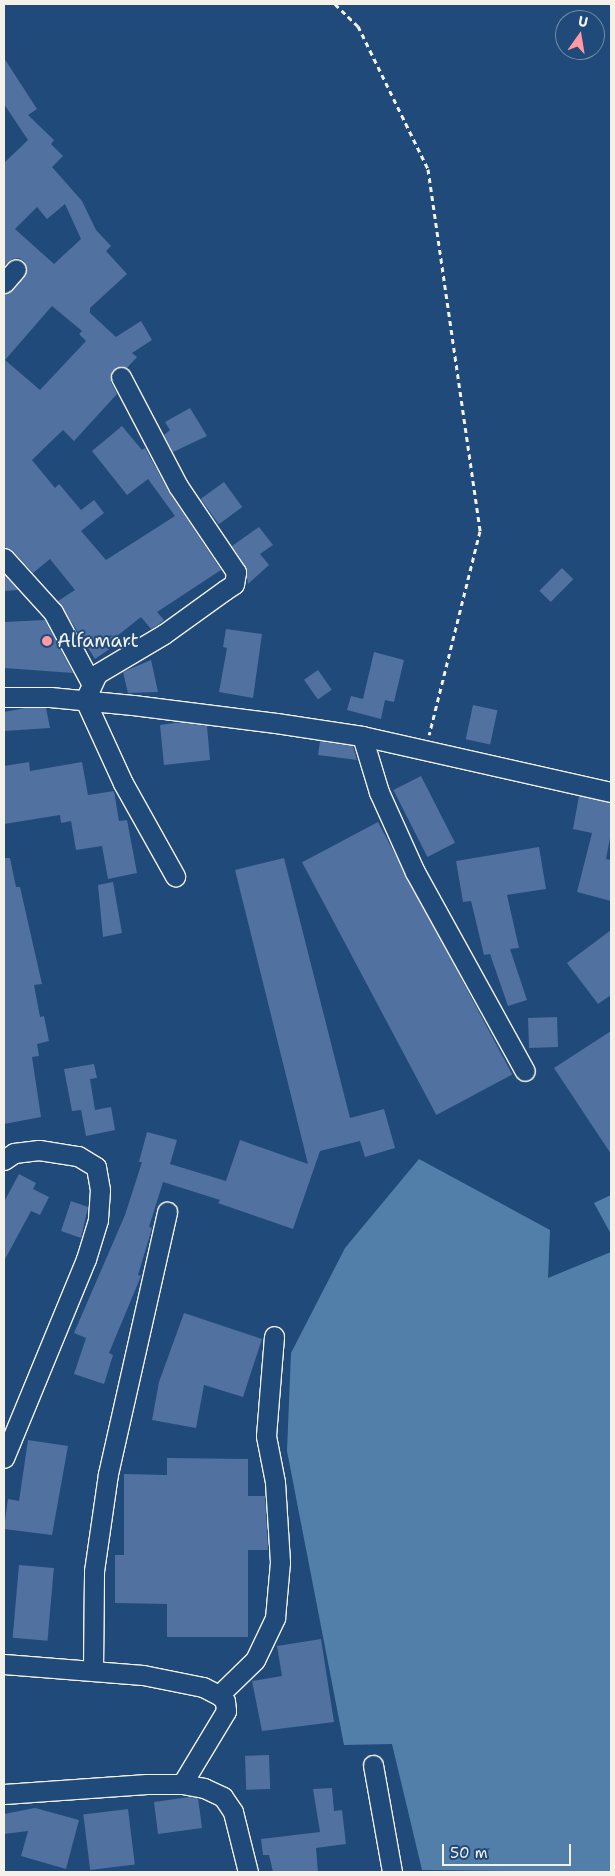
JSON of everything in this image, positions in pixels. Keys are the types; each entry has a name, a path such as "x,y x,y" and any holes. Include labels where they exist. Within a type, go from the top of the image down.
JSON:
{"street":[{"path":"4,283 16,269"},
{"path":"121,377 178,486 236,572 234,584 226,590 164,634 97,674 91,683 86,700 123,783 175,876"},
{"path":"4,558 53,612 91,683"},
{"path":"4,697 86,700 208,713 362,736 611,792"},
{"path":"362,736 379,792 415,872 525,1072"},
{"path":"4,1160 14,1153 39,1150 78,1156 96,1167 100,1190 98,1220 86,1259 4,1458"},
{"path":"94,1670 94,1571 108,1474 167,1212"},
{"path":"219,1695 255,1660 275,1618 280,1562 276,1482 266,1436 274,1336"},
{"path":"4,1664 94,1670 203,1687 219,1695 224,1701 226,1711 182,1784"},
{"path":"374,1765 392,1872"},
{"path":"4,1794 182,1784 204,1788 222,1797 233,1812 248,1872"}],"path":[{"path":"335,4 358,26 428,169 480,531 425,750"}],"water":[{"path":"419,1159 550,1230 548,1278 611,1252 611,1872 422,1870 392,1744 344,1745 287,1451 291,1353 345,1248"},
{"path":"611,1195 611,1234 594,1203"}],"building":[{"path":"4,58 37,109 28,115 54,140 51,144 63,156 52,167 82,201 96,230 111,246 106,251 127,274 90,308 90,313 116,337 141,321 152,340 132,353 137,357 127,368 121,366 112,371 111,382 117,394 74,441 63,430 32,460 55,488 59,484 81,510 94,500 104,513 81,531 106,560 175,516 148,479 127,495 92,451 122,426 142,450 145,448 169,492 221,570 157,612 164,620 158,625 151,629 141,617 117,636 121,641 95,659 58,601 75,590 50,559 33,573 12,550 4,547 4,294 13,290 27,271 24,261 19,258 12,259 4,266 4,163 28,140 4,104","holes":["65,204 81,239 54,264 15,229 37,207 47,219","52,306 82,331 79,334 86,341 40,390 5,360"]},
{"path":"190,408 207,436 173,452 164,435 170,430 165,422"},
{"path":"224,482 242,507 219,524 201,499"},
{"path":"259,527 273,545 260,554 269,565 248,584 245,566 232,546"},
{"path":"562,568 573,579 551,602 539,591"},
{"path":"4,574 18,590 4,591"},
{"path":"45,620 73,673 4,668 4,622"},
{"path":"226,629 262,634 253,698 219,692 227,648 223,647"},
{"path":"374,652 404,660 394,702 385,700 381,719 347,710 351,696 363,699"},
{"path":"151,660 158,692 128,693 123,672"},
{"path":"318,670 332,690 318,699 304,680"},
{"path":"473,705 497,710 490,744 466,739"},
{"path":"25,708 46,708 50,728 4,731 4,712"},
{"path":"182,722 207,726 210,760 164,765 160,725"},
{"path":"320,741 353,746 357,760 318,755"},
{"path":"29,762 30,771 82,762 88,795 114,791 119,821 127,820 137,873 108,879 102,846 76,850 71,821 61,823 60,815 4,824 4,766"},
{"path":"421,776 455,843 427,857 393,790"},
{"path":"579,796 611,803 611,833 606,859 611,860 611,901 577,892 592,833 573,829"},
{"path":"378,822 512,1075 436,1115 302,862"},
{"path":"539,847 546,889 507,895 519,948 510,949 527,1000 508,1006 490,954 484,955 471,901 463,902 456,861"},
{"path":"4,858 10,858 16,887 20,887 42,984 34,985 40,1017 44,1016 49,1041 37,1044 39,1056 32,1057 41,1117 4,1124"},
{"path":"284,858 350,1118 384,1109 395,1148 365,1157 360,1141 320,1151 293,1229 218,1203 220,1200 163,1182 149,1227 152,1228 138,1275 141,1276 109,1353 113,1355 104,1384 74,1374 86,1338 74,1333 125,1215 142,1162 139,1162 147,1132 177,1140 170,1164 226,1181 240,1140 308,1164 235,870"},
{"path":"113,882 122,933 103,937 98,885"},
{"path":"611,930 611,995 598,1004 567,963"},
{"path":"557,1017 558,1047 529,1048 528,1018"},
{"path":"611,1031 611,1154 554,1068"},
{"path":"94,1064 97,1078 90,1079 95,1110 111,1107 115,1130 86,1136 81,1110 72,1111 64,1069"},
{"path":"19,1174 36,1183 33,1189 49,1197 40,1215 31,1211 4,1261 4,1202"},
{"path":"71,1201 88,1207 81,1238 61,1231"},
{"path":"184,1313 262,1339 243,1397 204,1385 196,1428 152,1420 159,1382"},
{"path":"28,1440 68,1446 52,1535 4,1529 8,1499 19,1501"},
{"path":"167,1458 248,1459 248,1496 265,1496 268,1550 248,1550 248,1637 167,1637 167,1604 115,1603 115,1555 124,1555 124,1474 167,1475"},
{"path":"19,1565 54,1568 48,1641 13,1638"},
{"path":"321,1639 334,1722 262,1731 252,1681 282,1676 277,1646"},
{"path":"269,1755 270,1789 246,1790 245,1756"},
{"path":"332,1788 334,1811 342,1810 346,1844 316,1848 318,1872 273,1872 269,1855 263,1855 261,1839 320,1832 313,1789"},
{"path":"190,1797 198,1798 202,1828 158,1834 154,1802"},
{"path":"35,1808 79,1820 66,1869 21,1856 28,1831 4,1834 4,1814"},
{"path":"128,1809 135,1865 90,1870 83,1814"}],"place":[{"name":"Alfamart","path":"47,641"}]}
